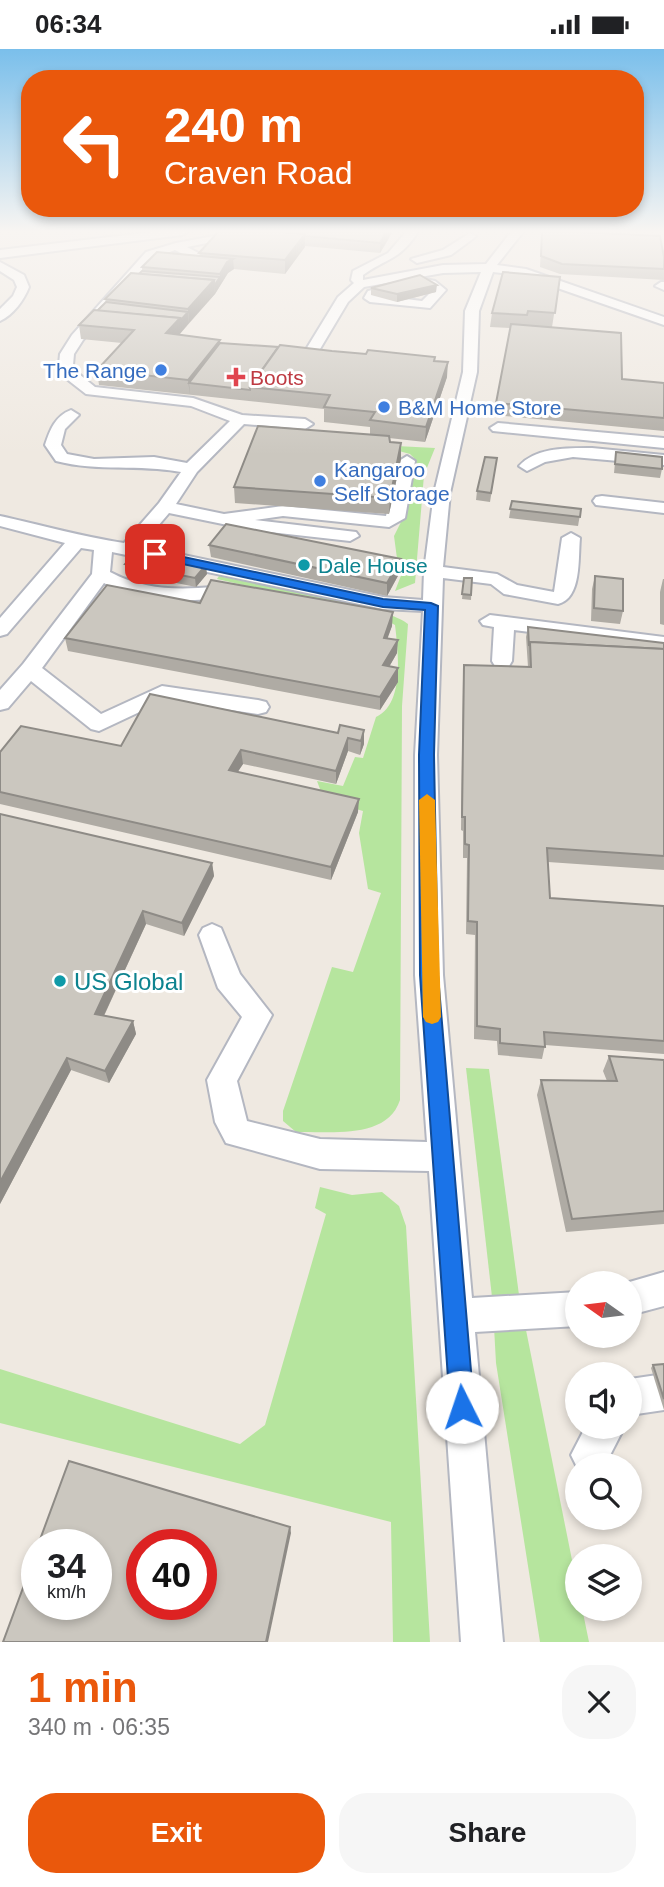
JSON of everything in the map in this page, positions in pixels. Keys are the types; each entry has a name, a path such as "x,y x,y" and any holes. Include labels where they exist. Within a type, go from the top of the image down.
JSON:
{"street":[{"path":"105,306 77,338 67,354 66,365 72,377 91,391 193,403 240,419 305,424"},
{"path":"312,351 339,306"},
{"path":"354,309 362,306"},
{"path":"425,306 428,320"},
{"path":"469,306 472,311"},
{"path":"473,306 470,372 442,493 433,571 426,755 429,975 482,1642"},
{"path":"622,306 664,321"},
{"path":"71,415 58,428 53,445 62,458 94,464 154,462 191,469"},
{"path":"129,549 165,506 191,469 240,419"},
{"path":"498,428 664,443"},
{"path":"527,466 537,458 568,453 664,460"},
{"path":"224,519 284,511 389,522 396,519 407,461"},
{"path":"602,501 664,508"},
{"path":"165,506 252,525 350,536"},
{"path":"0,521 62,535 76,542 129,549 383,603 431,606"},
{"path":"433,571 497,580 511,590 558,598 564,593 570,538"},
{"path":"0,630 76,542"},
{"path":"0,703 30,669 101,574 103,544"},
{"path":"101,574 121,587 161,597 243,590 339,611"},
{"path":"502,661 497,622 664,643"},
{"path":"30,669 99,724 162,693 258,707"},
{"path":"212,935 228,980 258,1015 222,1080 230,1122 237,1133 320,1154 442,1157"},
{"path":"642,1295 664,1289"},
{"path":"455,1316 565,1310"},
{"path":"642,1395 664,1392"}],"green space":[{"path":"377,445 435,448 424,475 415,583 395,591 402,573 398,566 394,536 402,520 414,458 410,454"},
{"path":"219,576 350,604 377,611 408,624 402,706 400,1100 393,1113 383,1122 356,1131 296,1132 283,1121 283,1111 332,967 353,972 381,893 368,889 359,833 363,811 324,800 317,781 343,786 355,757 363,758 376,717 392,701 398,676 395,625 378,616 217,579"},
{"path":"466,1068 489,1069 519,1295 492,1297"},
{"path":"320,1187 352,1195 382,1192 399,1206 406,1226 430,1642 393,1642 391,1522 0,1423 0,1369 240,1444 265,1425 326,1214 315,1208"},
{"path":"525,1325 569,1544 565,1544 565,1621 585,1621 589,1642 540,1642 496,1363 494,1327"}],"building":[{"path":"102,306 142,306 188,312 180,321 180,318 97,311"},
{"path":"166,306 190,306 188,309"},
{"path":"494,306 556,306 555,313 492,313"},
{"path":"94,310 180,318 166,333 220,340 188,380 97,370 134,330 79,325"},
{"path":"511,324 621,333 622,379 664,383 664,418 496,403"},
{"name":"Boots","path":"220,343 278,347 250,390 189,383"},
{"path":"280,345 366,354 368,350 435,357 434,361 448,362 426,427 370,420 375,412 324,407 330,395 250,387"},
{"name":"Kangaroo Self Storage","path":"258,426 389,436 390,442 401,443 390,498 234,487"},
{"path":"616,452 662,457 662,469 615,464"},
{"path":"485,457 497,458 491,493 477,491"},
{"path":"512,501 581,509 580,517 510,509"},
{"path":"226,524 401,559 387,583 209,545"},
{"path":"136,552 206,565 195,578 125,564"},
{"path":"595,576 623,579 623,611 594,608"},
{"path":"464,578 472,578 471,595 462,594"},
{"path":"211,580 393,612 384,638 398,640 383,665 398,668 380,697 65,638 107,585 200,603"},
{"path":"528,627 664,643 664,649 530,642 529,646"},
{"path":"530,642 664,649 664,856 547,848 550,898 664,906 664,1041 544,1032 545,1047 500,1043 500,1029 477,1026 477,922 468,921 469,845 465,844 465,817 462,817 464,665 531,667"},
{"path":"150,694 338,733 340,725 364,730 361,741 348,738 336,771 241,750 229,770 359,799 331,867 0,792 0,752 21,726 121,746"},
{"name":"US Global","path":"0,814 212,863 182,923 143,911 95,1014 133,1021 105,1071 67,1058 0,1182"},
{"path":"609,1056 664,1060 664,1211 572,1219 541,1080 617,1081"},
{"path":"664,1364 664,1399 653,1365"},
{"path":"69,1461 290,1527 266,1642 3,1642 21,1593 21,1620 112,1620 112,1529 44,1529"}],"slow traffic":[{"path":"427,800 432,1017"}],"place":[{"name":"The Range","path":"161,370"},
{"name":"Boots","path":"236,377"},
{"name":"B&M Home Store","path":"384,407"},
{"name":"Kangaroo Self Storage","path":"320,481"},
{"name":"Dale House","path":"304,565"},
{"name":"US Global","path":"60,981"}],"route":[{"path":"155,554 383,603 431,606 426,755 429,975 462,1407"}]}
